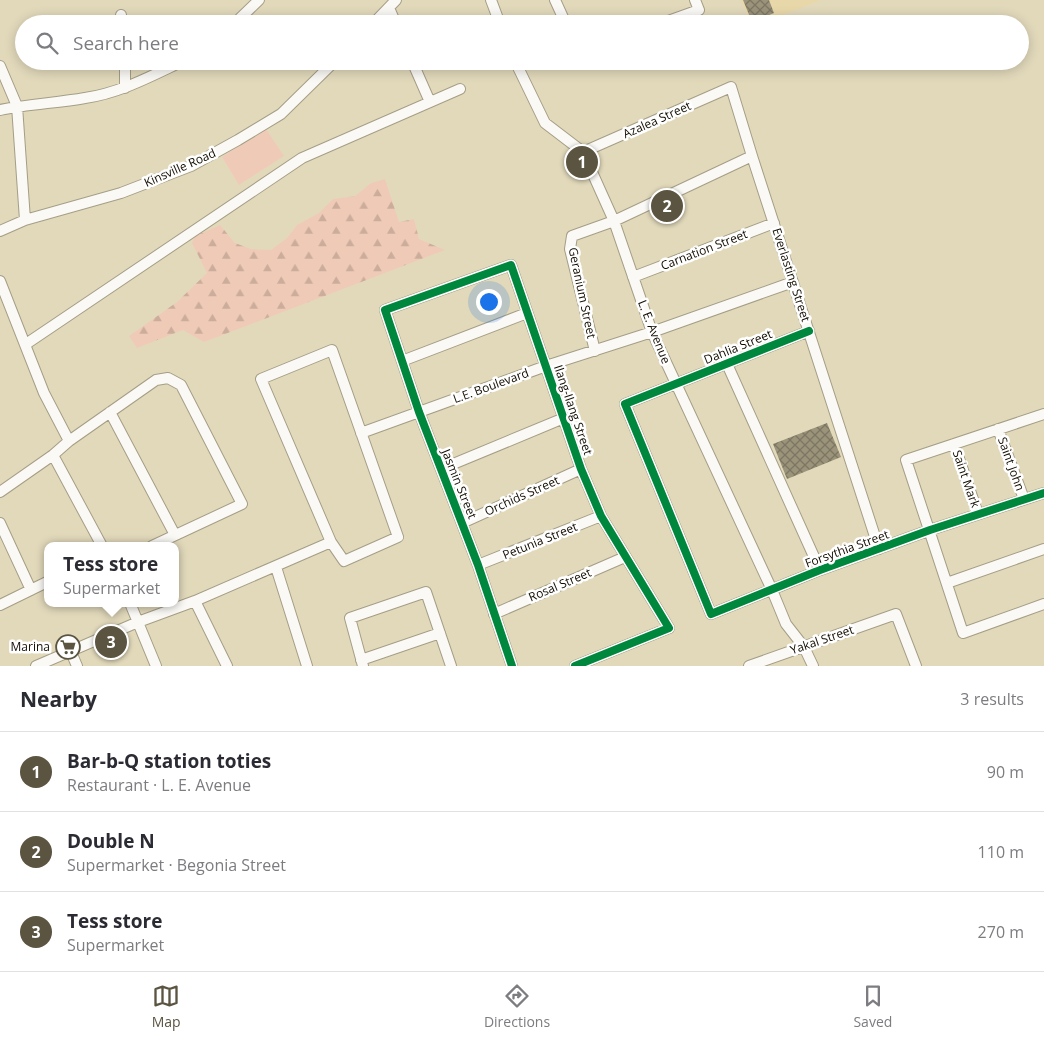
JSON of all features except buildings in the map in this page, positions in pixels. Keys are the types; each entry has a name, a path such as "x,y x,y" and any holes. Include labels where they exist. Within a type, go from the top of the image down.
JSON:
{"street":[{"path":"243,15 259,0"},
{"path":"491,0 497,15"},
{"path":"555,0 562,15"},
{"path":"685,15 699,10 695,0"},
{"path":"382,15 393,4"},
{"path":"0,66 17,106 25,220"},
{"path":"124,70 125,88"},
{"path":"0,110 17,106 86,98 125,88 164,70"},
{"name":"Kinsville Road","path":"0,231 25,220 121,193 191,166 281,114 326,70"},
{"path":"416,70 430,102"},
{"name":"L. E. Avenue","path":"519,70 545,123 583,152 614,221 652,332 786,624 804,647 813,666"},
{"name":"Azalea Street","path":"583,152 731,87"},
{"name":"Everlasting Street","path":"731,87 879,549"},
{"path":"26,344 302,158 460,89"},
{"path":"614,221 752,156"},
{"name":"Geranium Street","path":"595,351 570,249 572,236 614,221"},
{"name":"Carnation Street","path":"634,277 774,223"},
{"name":"Ilang-Ilang Street","path":"385,310 511,265 581,469 601,516 669,628 575,666"},
{"path":"0,281 44,393 69,441"},
{"name":"L.E. Boulevard","path":"360,433 546,366 652,332 793,282"},
{"name":"Jasmin Street","path":"385,310 419,412 478,565 512,666"},
{"path":"402,361 528,313"},
{"name":"Dahlia Street","path":"772,590 712,614 625,404 809,331"},
{"path":"332,350 398,537 344,561 331,542 261,379 332,350"},
{"path":"727,364 820,570"},
{"path":"0,492 156,380 168,378 181,385 242,504 160,542"},
{"path":"110,412 174,535"},
{"path":"1044,414 906,460 963,632 1044,604"},
{"path":"440,469 564,418"},
{"name":"Saint John","path":"998,429 1024,499"},
{"name":"Saint Mark","path":"954,444 978,514"},
{"path":"53,454 100,542"},
{"name":"Orchids Street","path":"462,522 581,469"},
{"name":"Forsythia Street","path":"772,590 820,570 930,530 1044,493"},
{"name":"Petunia Street","path":"478,565 601,516"},
{"path":"0,523 31,590"},
{"path":"179,607 331,542"},
{"path":"947,583 1044,549"},
{"name":"Rosal Street","path":"494,614 625,557"},
{"path":"276,567 307,666"},
{"path":"0,605 44,584"},
{"path":"440,633 362,663 350,618 426,592 440,633 451,666"},
{"path":"195,601 227,666"},
{"path":"132,607 156,666"},
{"path":"36,666 138,622 179,607"},
{"name":"Yakal Street","path":"749,666 896,614 916,666"},
{"path":"71,652 77,666"}],"shaded area":[{"path":"741,0 821,0 784,15 747,15"}],"green space":[{"path":"266,129 284,156 239,185 222,157"},
{"path":"385,179 399,222 414,219 419,239 445,250 204,342 183,330 137,348 129,336 177,302 207,273 192,243 195,236 220,225 235,243 251,249 271,250 287,238 297,225 319,213 333,199 355,196 371,183"}],"cycle path":[{"path":"512,666 478,565 419,412 385,310 511,265 581,469 601,516 669,628 575,666"},
{"path":"809,331 625,404 711,614 820,570 930,530 1044,493"}],"place":[{"name":"Bar-b-Q station toties","path":"582,162"},
{"name":"Double N","path":"667,206"},
{"name":"Tess store","path":"111,642"},
{"name":"Marina","path":"68,647"}]}
